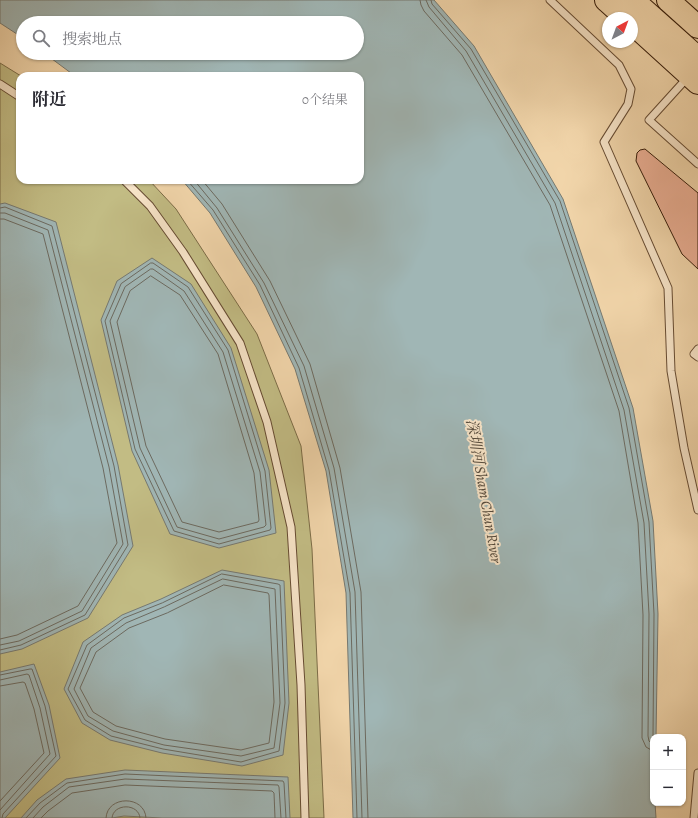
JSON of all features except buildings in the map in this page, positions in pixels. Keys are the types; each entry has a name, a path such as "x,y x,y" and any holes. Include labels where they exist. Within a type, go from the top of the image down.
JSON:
{"main road":[{"path":"606,0 619,12"},
{"path":"633,0 695,72"},
{"path":"668,0 698,27"},
{"path":"638,29 695,72"}],"lane":[{"path":"550,0 619,65 630,89 628,104 604,142 668,288 671,371 684,448 698,510"},
{"path":"695,72 649,120 698,164"},
{"path":"0,84 16,94"},
{"path":"128,184 150,206 183,252 240,343 267,422 291,527 301,685 305,818"},
{"path":"698,349 694,354 698,357"},
{"path":"694,818 698,773"}],"shaded area":[{"path":"0,63 16,73 16,184 153,184 176,209 257,334 301,446 312,549 324,818 0,818"}],"water":[{"name":"深圳河 Sham Chun River","path":"0,0 434,0 474,46 563,199 633,408 653,521 658,614 656,734 650,734 650,806 655,806 656,818 353,818 346,593 326,471 295,369 256,287 210,213 185,184 364,184 364,72 70,72 53,60 364,60 364,16 16,16 16,33 0,23"},
{"path":"5,203 56,222 118,465 133,546 88,618 22,649 0,654 0,204"},
{"path":"152,258 191,284 231,348 269,470 276,533 219,548 170,534 132,451 101,320 117,281"},
{"path":"222,570 284,581 289,703 283,755 242,766 162,753 110,740 82,723 64,689 83,642 122,615 161,599"},
{"path":"34,664 49,705 60,758 5,818 0,818 0,672"},
{"path":"125,770 288,777 290,818 162,818 124,816 112,818 21,818 37,800 66,779"}]}
